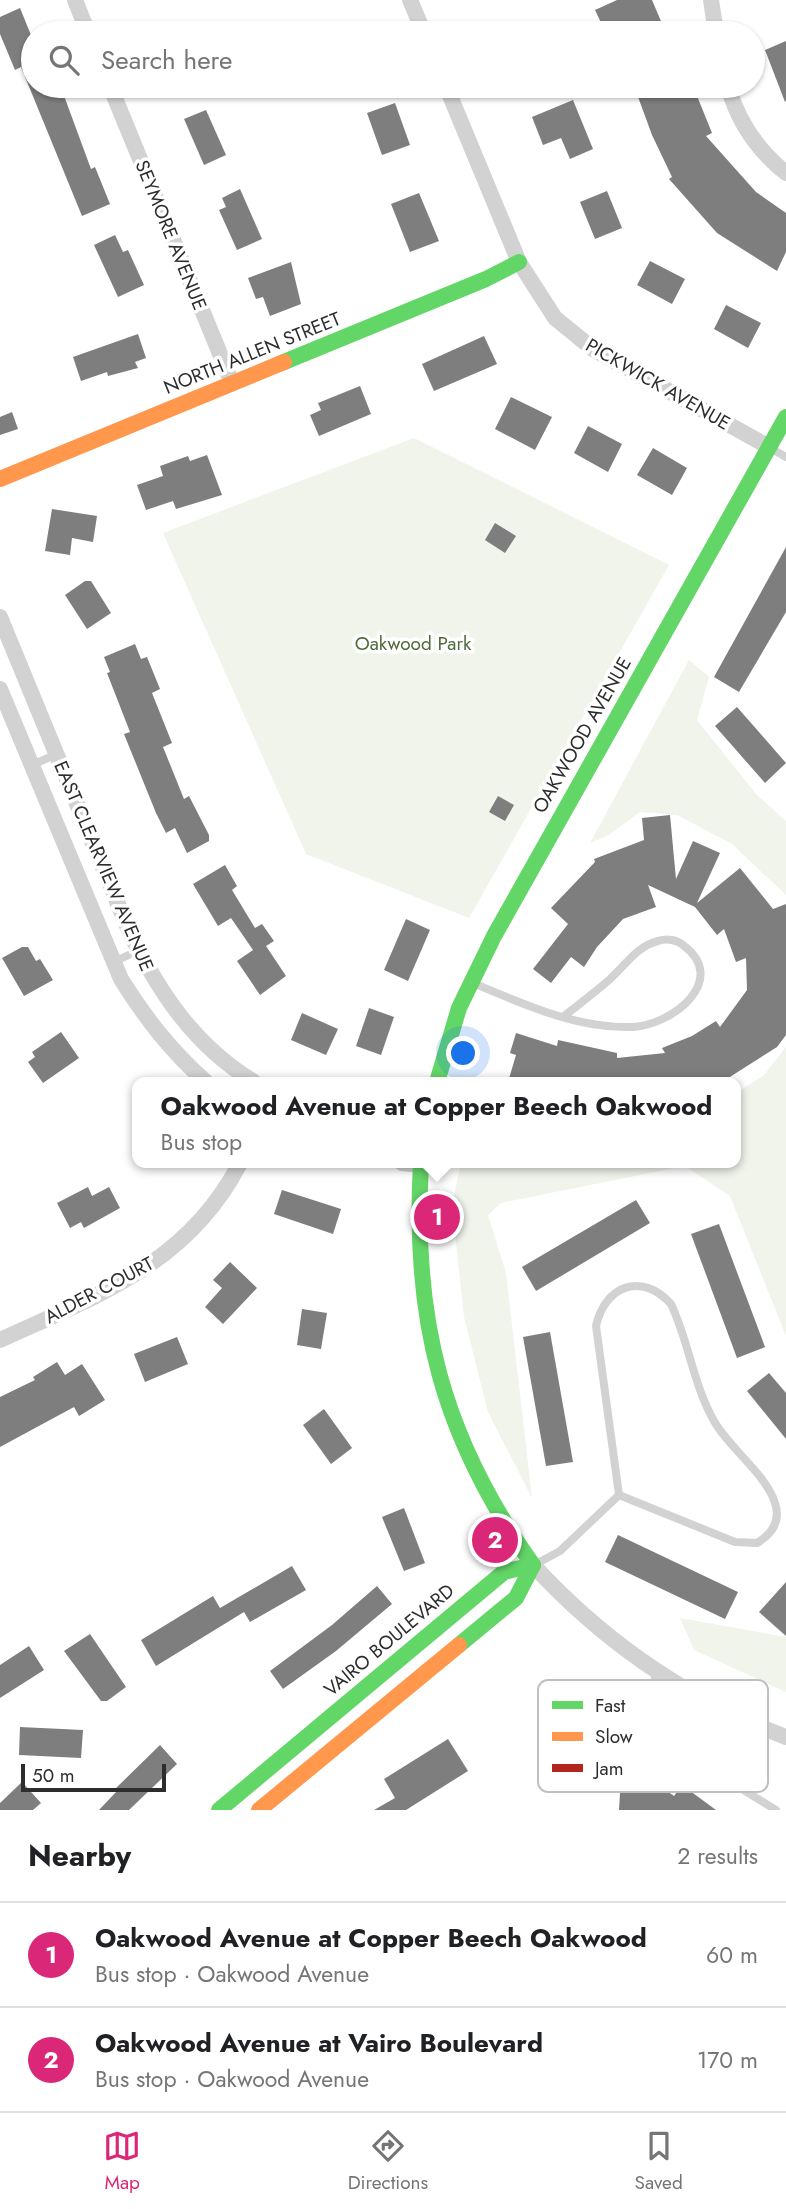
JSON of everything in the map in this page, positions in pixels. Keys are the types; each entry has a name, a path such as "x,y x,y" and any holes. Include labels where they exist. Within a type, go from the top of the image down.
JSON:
{"street":[{"path":"75,0 83,21"},
{"path":"410,0 419,21"},
{"path":"711,0 714,21"},
{"name":"SEYMORE AVENUE","path":"115,98 232,383"},
{"name":"PICKWICK AVENUE","path":"451,98 519,262 538,295 576,337 769,447"},
{"path":"733,98 746,132 769,159 786,173"},
{"name":"NORTH ALLEN STREET","path":"0,479 486,279 519,262"},
{"name":"OAKWOOD AVENUE","path":"438,1077 447,1043 471,982 521,886 786,417"},
{"name":"EAST CLEARVIEW AVENUE","path":"0,617 151,975 182,1021 212,1052 247,1077"},
{"name":"EAST CLEARVIEW AVENUE","path":"0,690 114,961 148,1023 173,1052 200,1077"},
{"name":"ALDER COURT","path":"0,1340 97,1296 153,1264 200,1223 237,1168"},
{"path":"421,1168 420,1267 426,1317 443,1395 459,1439 503,1526 533,1565 593,1624 670,1680"},
{"path":"259,1810 516,1598 533,1565"},
{"name":"VAIRO BOULEVARD","path":"219,1810 504,1572 533,1565"},
{"path":"768,1729 786,1737"}],"lane":[{"path":"769,447 786,457"},
{"path":"32,765 57,754"},
{"path":"471,982 563,1017 633,1027 672,1016 688,1002 699,984 701,969 693,952 677,941 660,940 642,948 609,980 563,1017"},
{"path":"114,961 139,950"},
{"path":"625,1287 641,1287 664,1297 671,1304 694,1380 715,1422 771,1495 777,1517 766,1537 747,1545 619,1495 596,1326 604,1303 614,1292 625,1287"},
{"path":"533,1565 560,1551 619,1495"},
{"path":"655,1680 659,1673"},
{"path":"243,1789 259,1810"},
{"path":"740,1792 761,1806 776,1810"}],"green space":[{"name":"Oakwood Park","path":"414,438 669,565 469,918 306,854 163,533"},
{"path":"689,660 709,677 697,720 756,794 786,821 786,895 732,844 677,815 640,812 609,835 590,843"},
{"path":"786,1047 786,1336 730,1196 688,1168 741,1168 741,1090 763,1076"},
{"path":"460,1168 675,1168 501,1203 488,1215 506,1273 532,1498 488,1412 464,1317 452,1205"},
{"path":"680,1618 786,1637 786,1692 768,1684 768,1680 760,1680 694,1650"}],"building":[{"path":"617,0 652,0 661,21 600,21 595,10"},
{"path":"20,8 25,21 21,21 21,67 15,70 0,34 0,17"},
{"path":"786,41 786,101 785,102 765,50"},
{"path":"34,98 65,98 91,169 95,167 110,204 82,216"},
{"path":"638,98 698,98 712,133 706,136 756,192 786,213 786,252 777,271 717,233 669,179 672,177"},
{"path":"573,100 593,149 570,159 561,138 543,145 532,117"},
{"path":"395,103 410,145 382,155 367,113"},
{"path":"206,110 226,155 204,165 184,119"},
{"path":"240,189 262,239 237,250 219,210 226,207 222,198"},
{"path":"607,191 622,228 595,239 580,202"},
{"path":"419,193 439,241 410,252 391,204"},
{"path":"115,235 123,252 128,250 144,285 118,297 94,245"},
{"path":"650,261 685,279 672,304 637,285"},
{"path":"291,262 301,304 270,316 263,297 256,299 248,278"},
{"path":"726,305 761,323 748,348 714,329"},
{"path":"138,334 146,358 135,362 138,368 108,376 107,372 81,381 73,357"},
{"path":"484,336 497,364 434,391 422,364"},
{"path":"360,386 371,414 319,436 310,415 321,410 318,403"},
{"path":"511,397 552,417 535,450 495,429"},
{"path":"12,412 18,429 0,435 0,417"},
{"path":"588,426 622,444 608,472 574,453"},
{"path":"653,448 687,468 672,495 637,475"},
{"path":"207,455 222,495 176,509 173,501 146,510 137,485 163,476 160,466 188,456 190,461"},
{"path":"52,509 97,516 93,542 72,538 70,555 45,551"},
{"path":"495,523 516,536 505,553 485,540"},
{"path":"786,547 786,612 739,692 714,677"},
{"path":"85,581 91,581 111,613 87,629 65,595"},
{"path":"135,644 141,659 147,657 160,689 152,693 172,743 163,747 184,799 189,796 209,835 209,841 187,853 175,828 166,833 156,813 124,734 130,732 107,673 110,672 104,657"},
{"path":"737,707 786,763 765,783 715,726"},
{"path":"498,796 514,805 505,821 489,812"},
{"path":"670,815 676,879 693,841 720,853 697,903 740,868 773,909 786,904 786,1035 777,1047 730,1077 509,1077 516,1055 510,1053 516,1033 557,1046 558,1040 617,1053 617,1058 665,1053 662,1048 692,1036 716,1021 720,1027 747,990 746,958 736,962 724,929 717,935 695,907 648,885 656,907 623,919 597,947 584,967 571,957 551,983 533,969 568,924 551,908 595,862 594,859 644,840 642,818"},
{"path":"225,865 237,886 232,890 255,928 262,924 274,941 266,946 286,976 260,995 237,961 253,950 231,918 218,926 193,884"},
{"path":"406,919 430,930 408,981 384,970"},
{"path":"22,947 28,947 36,961 40,959 53,980 24,996 2,958"},
{"path":"369,1008 394,1017 381,1055 356,1046"},
{"path":"302,1013 338,1029 326,1055 291,1040"},
{"path":"61,1032 79,1058 43,1083 28,1062 35,1057 32,1052"},
{"path":"88,1187 92,1196 109,1187 120,1208 84,1228 81,1222 70,1228 57,1203"},
{"path":"282,1190 341,1209 333,1234 274,1214"},
{"path":"636,1200 650,1223 536,1291 522,1267"},
{"path":"719,1224 765,1347 737,1358 691,1234"},
{"path":"230,1262 257,1288 223,1324 205,1307 222,1288 213,1280"},
{"path":"302,1309 327,1313 321,1349 297,1345"},
{"path":"550,1332 573,1462 546,1466 523,1337"},
{"path":"177,1337 188,1364 145,1382 134,1354"},
{"path":"57,1362 65,1375 82,1364 105,1400 79,1416 74,1407 0,1447 0,1397 35,1380 33,1377"},
{"path":"769,1373 786,1393 786,1439 747,1391"},
{"path":"324,1409 352,1448 331,1464 303,1425"},
{"path":"404,1508 425,1563 404,1571 382,1517"},
{"path":"618,1535 738,1592 725,1619 605,1562"},
{"path":"292,1566 306,1590 250,1622 244,1612 156,1666 141,1640 213,1596 220,1608"},
{"path":"786,1582 786,1636 759,1612"},
{"path":"377,1586 392,1604 336,1651 283,1689 270,1671 332,1625"},
{"path":"90,1634 126,1687 107,1701 101,1701 64,1651"},
{"path":"29,1646 44,1670 0,1698 0,1665"},
{"path":"20,1727 83,1730 81,1758 19,1755"},
{"path":"448,1739 468,1771 406,1810 374,1810 395,1798 384,1779"},
{"path":"160,1745 177,1764 129,1810 99,1810 117,1791 115,1789"},
{"path":"22,1782 41,1803 33,1810 0,1810 0,1803"},
{"path":"668,1792 674,1796 677,1792 692,1792 716,1810 619,1810 620,1793"}],"traffic: fast":[{"path":"284,362 486,279 519,262"},
{"path":"438,1077 459,1008 494,936 786,417"},
{"path":"421,1168 419,1220 422,1274 428,1325 439,1374 455,1423 476,1470 533,1565"},
{"path":"219,1810 504,1572 533,1565"},
{"path":"459,1645 516,1598 533,1565"}],"traffic: slow":[{"path":"0,479 284,362"},
{"path":"259,1810 459,1645"}],"place":[{"name":"Oakwood Avenue at Copper Beech Oakwood","path":"437,1217"},
{"name":"Oakwood Avenue at Vairo Boulevard","path":"495,1540"}]}
